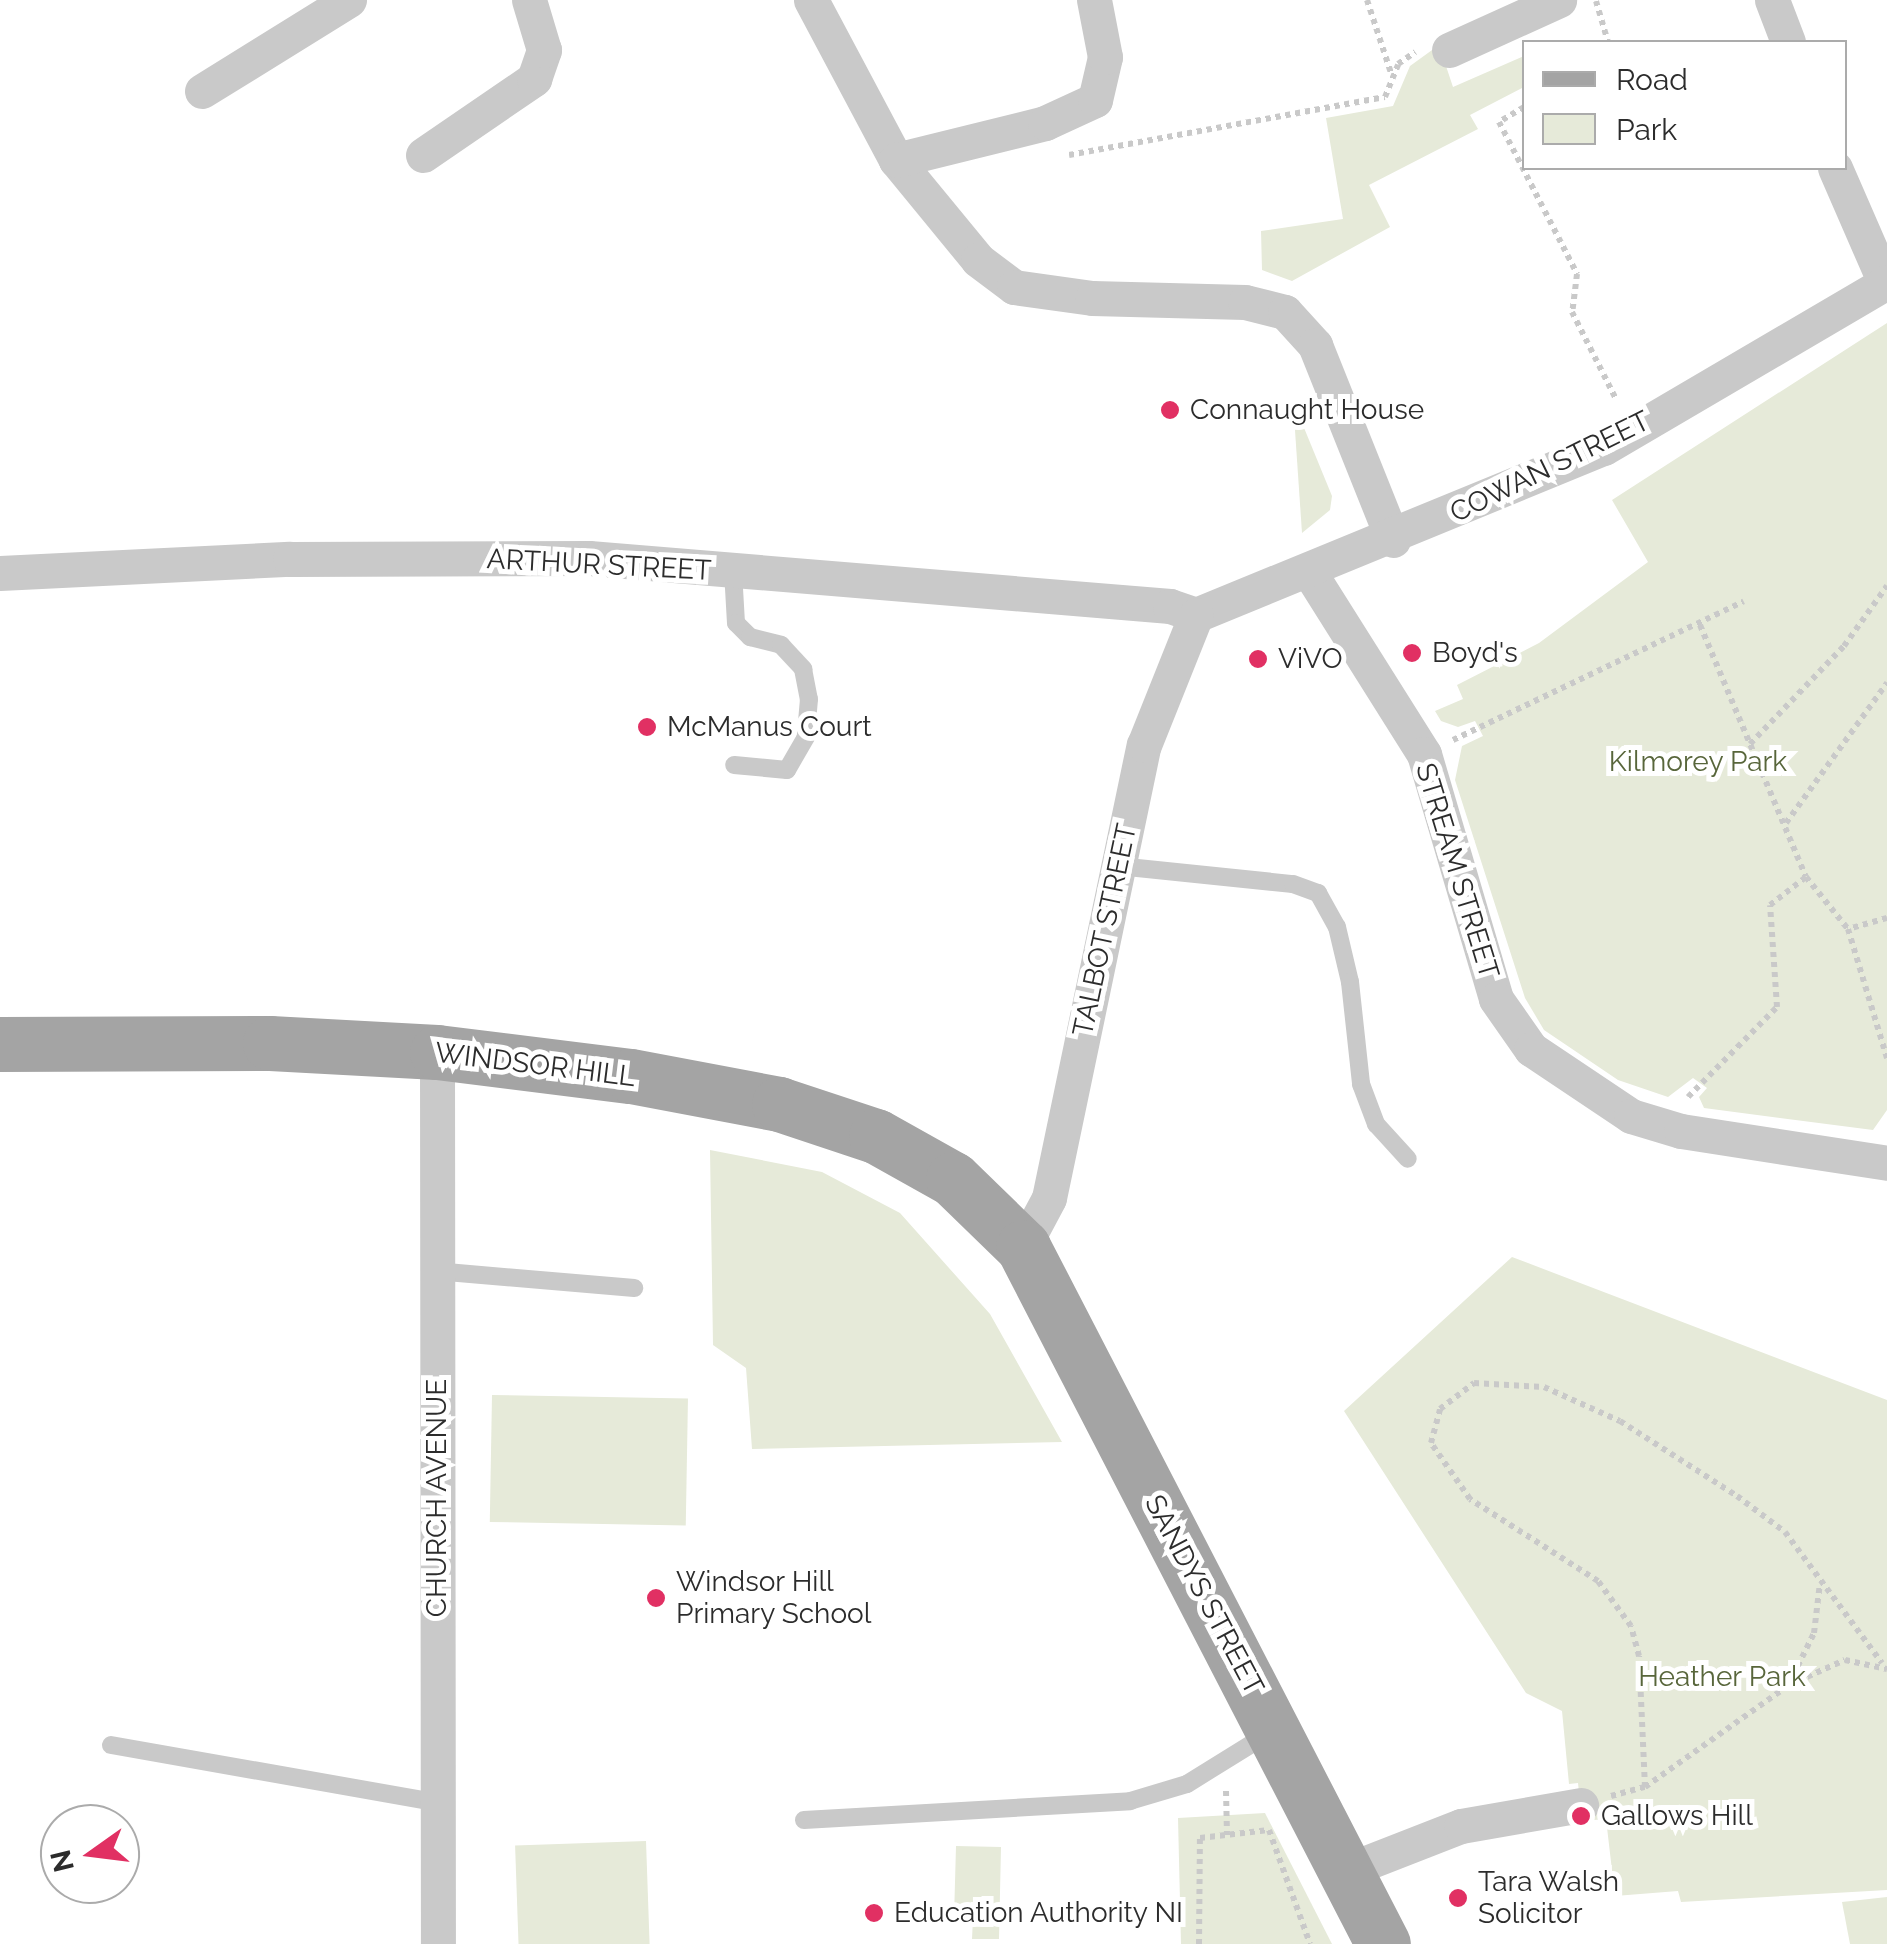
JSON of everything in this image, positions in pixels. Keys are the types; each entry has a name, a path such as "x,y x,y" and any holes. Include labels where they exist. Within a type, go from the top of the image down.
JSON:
{"main road":[{"name":"WINDSOR HILL","path":"0,1044 270,1044 438,1052 630,1076 780,1104 876,1136 952,1179 1024,1247"},
{"name":"SANDYS STREET","path":"1024,1247 1383,1944"}],"street":[{"path":"202,91 349,0"},
{"path":"423,156 534,78 544,50 529,0"},
{"path":"811,0 896,160 978,260 1014,288 1092,298 1245,302 1285,312 1315,345 1393,540"},
{"path":"896,160 1045,124 1095,100 1105,57 1094,0"},
{"path":"1436,48 1559,0"},
{"path":"1772,0 1787,40"},
{"path":"1837,170 1886,282"},
{"name":"COWAN STREET","path":"1196,615 1393,540 1632,432 1886,282"},
{"name":"ARTHUR STREET","path":"0,573 290,559 590,558 1170,606 1196,615"},
{"name":"STREAM STREET","path":"1310,573 1424,754 1496,999 1531,1049 1631,1116 1682,1131 1887,1163"},
{"name":"TALBOT STREET","path":"1024,1247 1049,1198 1144,745 1196,615"},
{"name":"CHURCH AVENUE","path":"438,1052 438,1944"},
{"path":"1348,1870 1460,1826 1581,1805"}],"lane":[{"path":"733,572 736,623 750,637 781,645 803,668 809,699 806,737 787,770 734,765"},
{"path":"1118,866 1293,884 1318,893 1337,927 1350,982 1361,1084 1376,1124 1408,1158"},
{"path":"435,1272 634,1288"},
{"path":"804,1820 1130,1801 1187,1784 1274,1728"},
{"path":"110,1745 435,1802"}],"path":[{"path":"1367,0 1393,78"},
{"path":"1596,0 1607,40"},
{"path":"1051,158 1350,107 1385,97 1398,64 1436,48"},
{"path":"1522,108 1499,122 1522,167"},
{"path":"1524,170 1577,274 1572,312 1632,432"},
{"path":"1749,745 1844,646 1887,586"},
{"path":"1443,745 1700,626 1744,601"},
{"path":"1700,626 1806,877 1848,928 1887,1058"},
{"path":"1786,824 1887,684"},
{"path":"1681,1106 1777,1006 1770,905 1806,877"},
{"path":"1848,928 1887,918"},
{"path":"1645,1787 1639,1656 1631,1626 1598,1581 1470,1500 1431,1443 1440,1409 1474,1383 1544,1387 1620,1421 1785,1532 1884,1666"},
{"path":"1788,1685 1814,1633 1820,1580"},
{"path":"1581,1805 1645,1787 1788,1685 1845,1660 1884,1666"},
{"path":"1216,1767 1226,1792 1227,1835"},
{"path":"1200,1944 1200,1838 1269,1830 1310,1944"}],"green space":[{"path":"1439,45 1453,87 1522,57 1522,88 1470,115 1478,129 1369,185 1390,227 1292,281 1262,270 1261,231 1343,219 1326,118 1393,106 1410,66"},
{"name":"Kilmorey Park","path":"1887,323 1887,1110 1873,1130 1704,1108 1699,1097 1707,1088 1693,1078 1668,1097 1618,1080 1544,1030 1525,998 1455,780 1462,746 1483,736 1475,721 1458,727 1441,721 1435,711 1463,699 1457,685 1539,643 1648,562 1612,500"},
{"path":"1293,401 1332,496 1330,510 1302,533"},
{"path":"710,1150 822,1172 900,1213 990,1314 1062,1442 752,1449 746,1368 713,1345"},
{"name":"Heather Park","path":"1512,1257 1887,1400 1887,1890 1681,1902 1678,1891 1615,1896 1606,1819 1582,1821 1578,1783 1569,1784 1562,1711 1526,1693 1344,1411"},
{"path":"492,1395 688,1398 686,1525 490,1522"},
{"path":"1265,1813 1332,1944 1181,1944 1178,1818"},
{"path":"646,1841 650,1944 519,1944 515,1846"},
{"path":"956,1846 1001,1847 999,1939 972,1939 973,1918 954,1918"},
{"path":"1887,1897 1887,1944 1850,1944 1842,1902"}],"place":[{"name":"Connaught House","path":"1170,410"},
{"name":"Boyd's","path":"1412,653"},
{"name":"ViVO","path":"1258,659"},
{"name":"McManus Court","path":"647,727"},
{"name":"Windsor Hill Primary School","path":"656,1598"},
{"name":"Gallows Hill","path":"1581,1816"},
{"name":"Tara Walsh Solicitor","path":"1458,1898"},
{"name":"Education Authority NI","path":"874,1913"}]}
